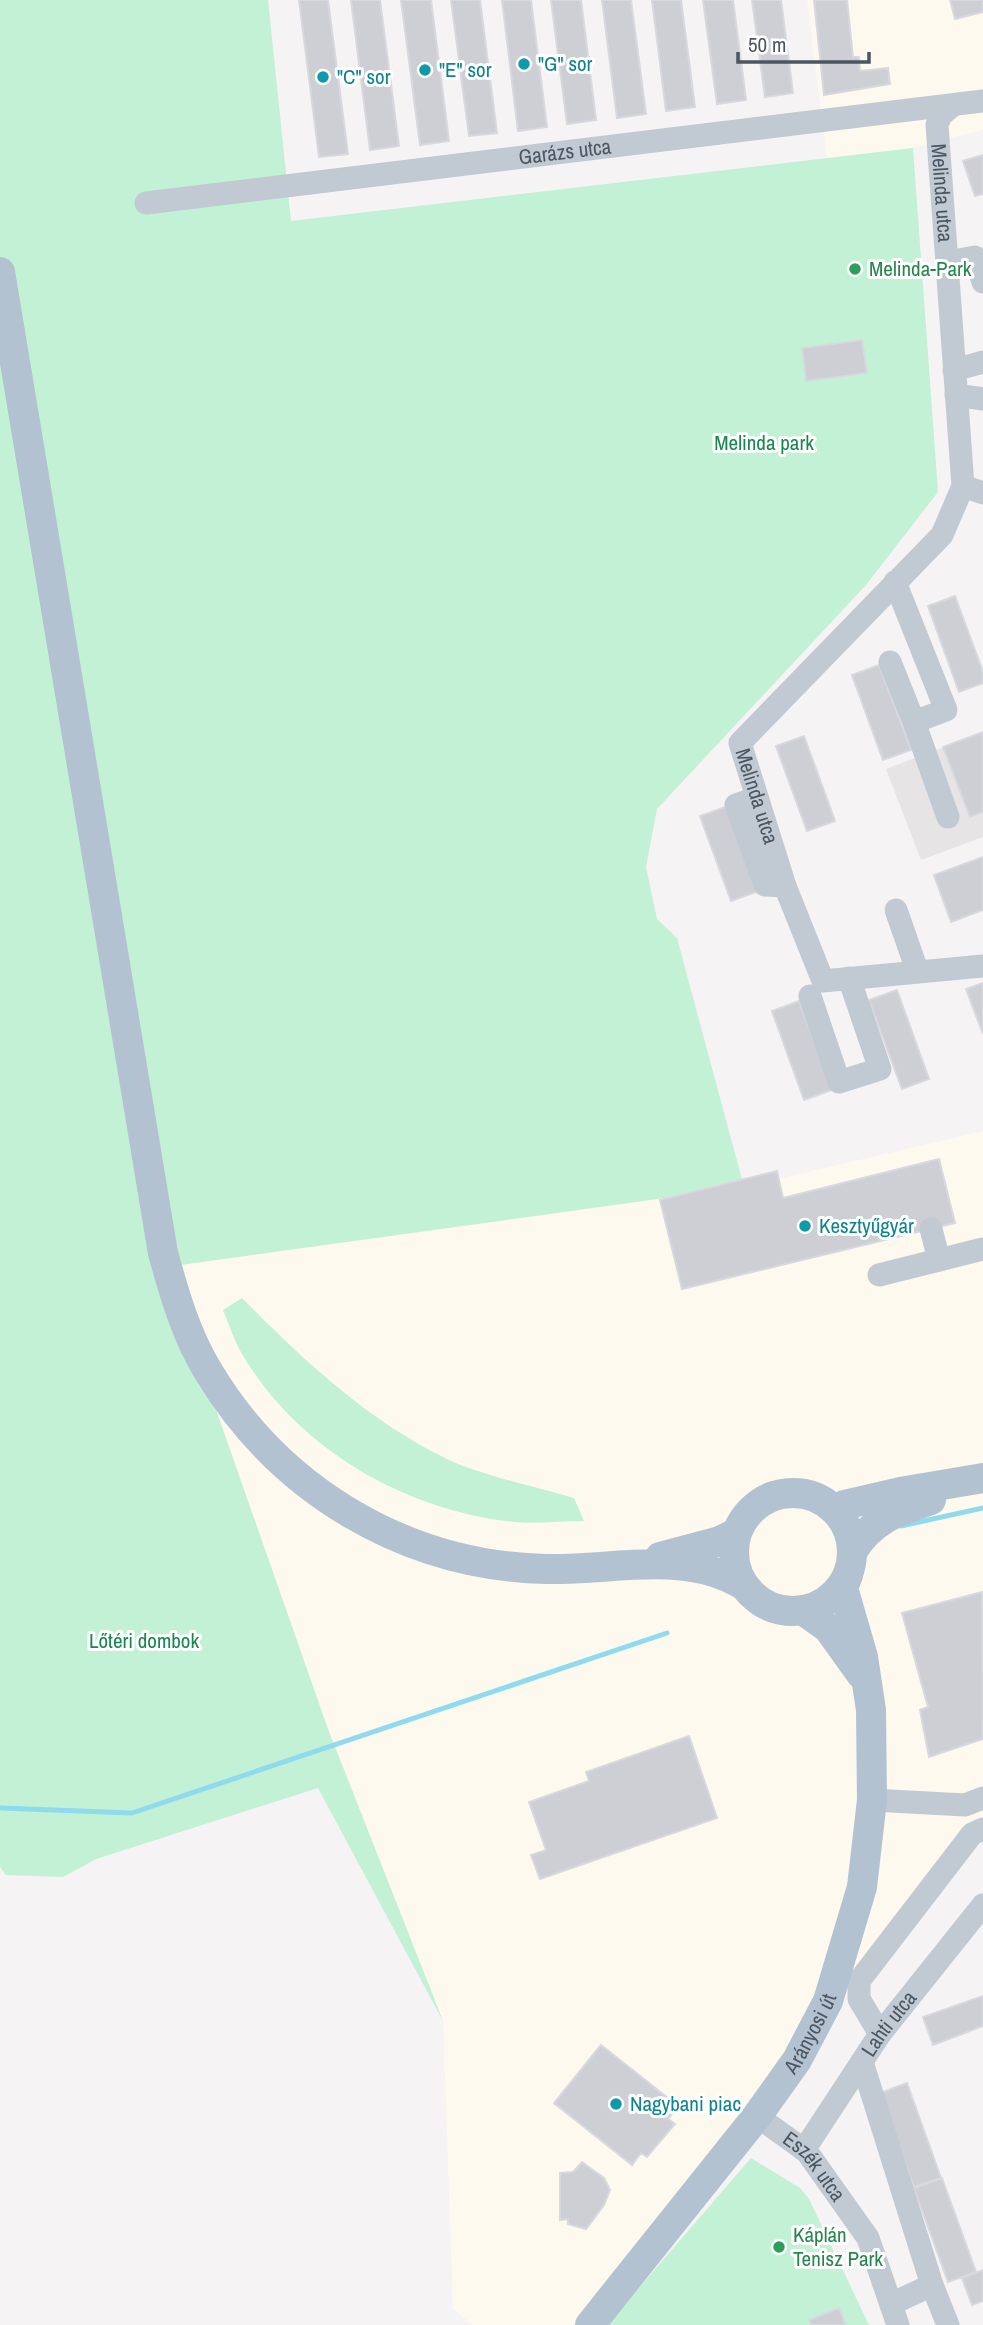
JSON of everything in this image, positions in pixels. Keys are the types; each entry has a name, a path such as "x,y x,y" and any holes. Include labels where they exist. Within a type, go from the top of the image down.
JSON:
{"main road":[{"path":"0,272 163,1252 182,1314 203,1362 249,1429 286,1466 324,1498 389,1535 449,1557 478,1563 548,1569 622,1565 706,1569 725,1574 765,1605 778,1610 804,1611 816,1616 866,1680"},
{"path":"835,1510 844,1505 900,1492 983,1478"},
{"path":"804,1611 835,1595 863,1534 878,1521 917,1505 983,1484"},
{"path":"743,1586 733,1560 736,1533 750,1511 772,1496 785,1493 812,1496 835,1510 848,1529 850,1564"},
{"path":"622,1565 690,1550 736,1533"},
{"name":"Arányosi út","path":"590,2325 757,2116 797,2060 828,2001 862,1887 872,1800 874,1737 863,1657 843,1588 850,1564"}],"street":[{"name":"Garázs utca","path":"146,203 983,101"},
{"name":"Melinda utca","path":"952,106 941,115 937,125 956,395 973,490 942,535 740,743 785,886 823,981 983,966"},
{"path":"947,262 975,257 983,282"},
{"path":"954,370 983,362"},
{"path":"956,395 983,399"},
{"path":"895,582 946,710 914,722"},
{"path":"890,662 948,817"},
{"path":"896,910 917,971"},
{"path":"810,996 839,1082 880,1069 849,978"},
{"path":"931,1228 939,1260"},
{"path":"879,1275 983,1249"},
{"path":"872,1800 965,1805 983,1798"},
{"path":"880,2034 859,1999 859,1981 972,1834 983,1829"},
{"name":"Lahti utca","path":"804,2150 880,2034 983,1905"},
{"path":"862,2062 932,2285 948,2325"},
{"name":"Eszék utca","path":"757,2116 804,2150 868,2238 895,2315 916,2295 932,2285"}],"shaded area":[{"path":"807,0 983,0 983,130 913,148 827,158"},
{"path":"983,732 983,837 921,860 886,769"},
{"path":"983,1131 983,1825 585,2325 473,2325 453,2309 443,2021 328,1729 166,1267 744,1187"}],"green space":[{"path":"0,0 268,0 291,221 913,148 938,492 866,585 657,809 646,867 657,919 677,938 744,1187 166,1267 328,1729 443,2021 318,1788 96,1859 63,1877 6,1875 0,1867"},
{"path":"242,1298 312,1366 390,1426 460,1465 574,1498 584,1521 523,1523 473,1515 395,1489 358,1470 324,1446 293,1419 266,1388 242,1354 223,1310"},
{"path":"751,2158 800,2188 809,2199 869,2325 607,2325"}],"building":[{"name":"\"C\" sor","path":"299,0 328,0 348,154 319,157"},
{"path":"351,0 380,0 399,146 370,150"},
{"name":"\"E\" sor","path":"401,0 431,0 449,141 420,145"},
{"path":"451,0 480,0 497,133 469,136"},
{"name":"\"G\" sor","path":"502,0 531,0 547,127 518,131"},
{"path":"551,0 581,0 596,120 567,124"},
{"path":"602,0 631,0 646,114 617,118"},
{"path":"652,0 681,0 695,107 666,111"},
{"path":"703,0 733,0 746,100 717,104"},
{"path":"752,0 781,0 793,93 765,97"},
{"path":"814,0 847,0 853,57 859,57 860,71 888,68 890,84 824,95"},
{"path":"950,0 983,0 983,12 955,19"},
{"path":"983,155 983,194 975,196 963,161"},
{"path":"862,340 867,373 806,381 802,348"},
{"path":"955,596 983,672 983,683 959,692 928,606"},
{"path":"879,665 911,750 883,760 852,675"},
{"path":"983,732 983,812 970,817 943,747"},
{"path":"804,736 835,821 807,831 776,746"},
{"path":"728,806 759,891 731,901 700,816"},
{"path":"983,857 983,910 951,922 934,875"},
{"path":"983,983 983,1034 966,989"},
{"path":"897,990 929,1079 902,1089 869,1000"},
{"path":"799,1001 832,1090 804,1100 772,1011"},
{"name":"Kesztyűgyár","path":"939,1159 955,1223 682,1289 660,1200 777,1171 783,1198"},
{"path":"982,1592 983,1739 929,1757 920,1710 928,1707 902,1613"},
{"path":"689,1736 717,1818 540,1879 531,1855 546,1850 529,1802 589,1781 586,1772"},
{"path":"983,1996 983,2026 933,2045 923,2017"},
{"name":"Nagybani piac","path":"601,2045 678,2106 668,2119 675,2124 647,2157 641,2153 632,2165 554,2103"},
{"path":"907,2083 941,2178 914,2187 880,2093"},
{"path":"582,2162 604,2178 610,2190 604,2205 586,2229 568,2224 568,2219 560,2220 560,2173 573,2172"},
{"path":"942,2178 976,2272 948,2282 914,2188"},
{"path":"983,2270 983,2301 972,2305 962,2278"},
{"path":"839,2308 846,2325 811,2325 809,2320"}],"waterway":[{"path":"901,1526 983,1508"},
{"path":"0,1808 132,1813 667,1633"}],"place":[{"name":"\"G\" sor","path":"524,64"},
{"name":"\"E\" sor","path":"425,70"},
{"name":"\"C\" sor","path":"323,77"},
{"name":"Melinda-Park","path":"855,269"},
{"name":"Kesztyűgyár","path":"805,1226"},
{"name":"Nagybani piac","path":"616,2104"},
{"name":"Káplán Tenisz Park","path":"779,2247"}],"park label":[{"name":"Melinda park","path":"764,443"},
{"name":"Lőtéri dombok","path":"144,1641"}]}
